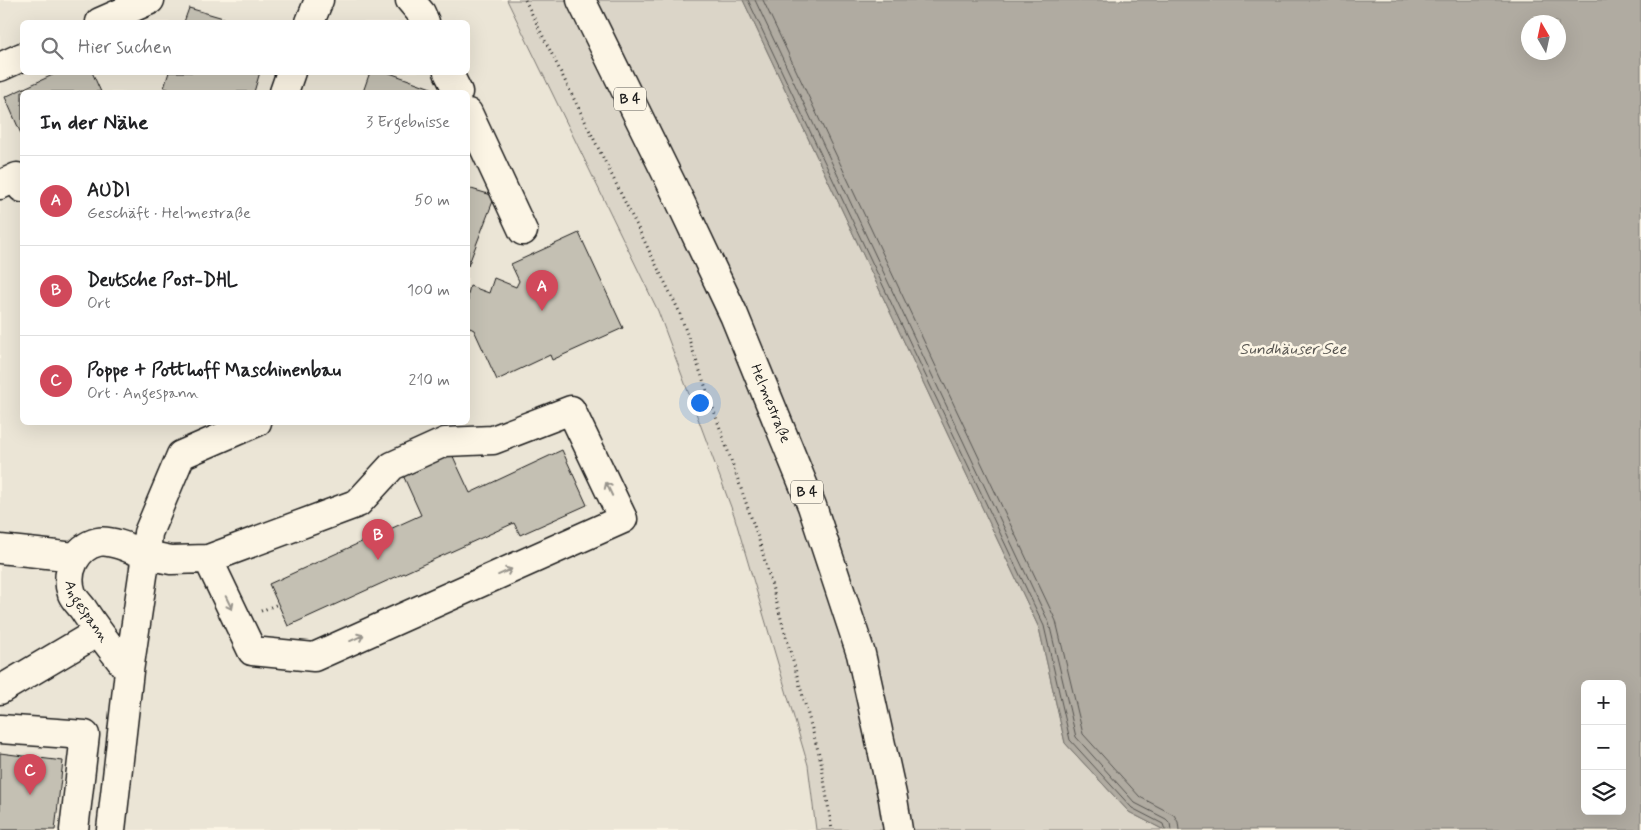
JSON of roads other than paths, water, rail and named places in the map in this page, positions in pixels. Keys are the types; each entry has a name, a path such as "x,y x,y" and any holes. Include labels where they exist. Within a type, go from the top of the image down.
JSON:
{"main road":[{"path":"311,20 319,0"},
{"path":"410,0 424,20"},
{"name":"Helmestraße","path":"581,0 679,198 734,315 812,506 862,654 898,830"},
{"path":"105,20 146,2"},
{"path":"0,67 20,58"},
{"path":"285,90 290,75"},
{"path":"450,75 457,90"},
{"path":"470,117 523,231"},
{"path":"0,185 17,177 20,184"},
{"path":"208,560 252,651 314,657 623,519 572,410 493,440 445,442 392,466 358,503 208,560 171,560 146,555 148,532 181,455 210,432 243,425"},
{"name":"Angespann","path":"111,830 129,671 146,555 124,545 99,542 85,548 75,557 70,571 72,594 98,632 129,671"},
{"path":"0,549 75,557"},
{"path":"0,690 98,632"},
{"path":"0,729 84,735 74,830"}],"water":[{"name":"Sundhäuser See","path":"743,0 1641,0 1641,830 1164,830 1129,812 1065,743 1039,628"}],"place":[{"name":"AUDI","path":"542,311"},
{"name":"Deutsche Post-DHL","path":"378,560"},
{"name":"Poppe + Potthoff Maschinenbau","path":"30,795"}]}
